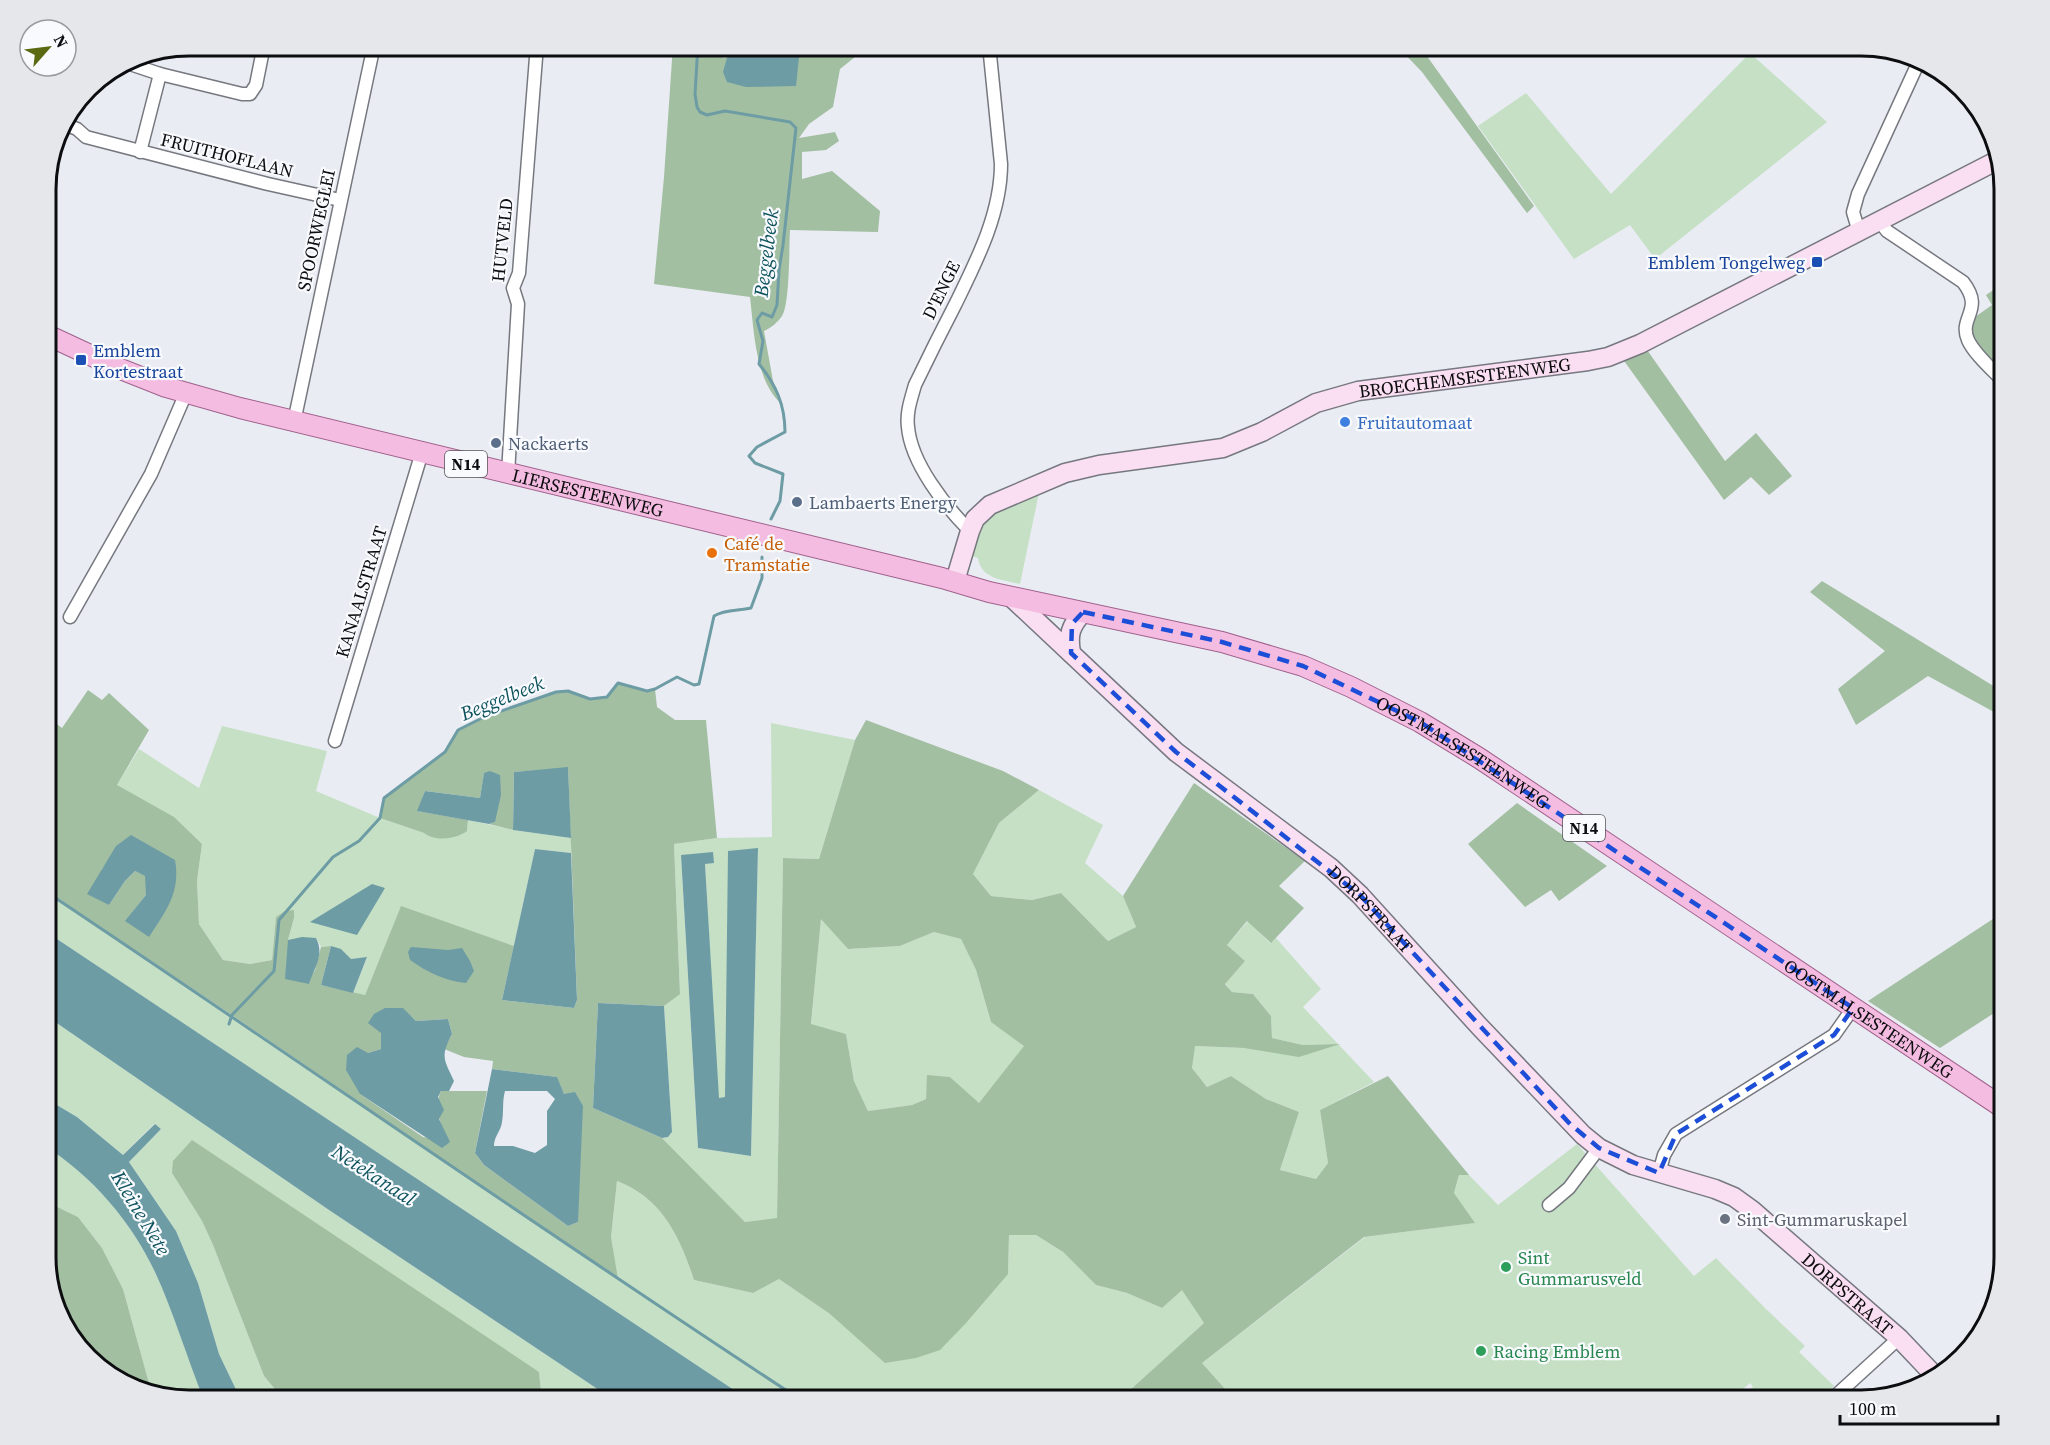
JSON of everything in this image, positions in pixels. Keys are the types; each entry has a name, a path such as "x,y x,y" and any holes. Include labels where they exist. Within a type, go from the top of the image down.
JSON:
{"main road":[{"name":"LIERSESTEENWEG","path":"56,337 77,343 117,368 186,393 294,422 955,581"},
{"name":"OOSTMALSESTEENWEG","path":"955,581 1011,597 1242,647 1303,666 1351,687 1420,722 1479,758 1994,1102"}],"street":[{"path":"137,66 160,74 250,94 256,85 262,56"},
{"name":"SPOORWEGLEI","path":"294,422 372,56"},
{"name":"HUTVELD","path":"508,474 518,304 513,288 519,273 536,56"},
{"name":"D'ENGE","path":"970,531 959,520 930,480 913,448 907,425 915,385 979,256 992,218 1001,178 990,56"},
{"path":"1859,232 1853,212 1858,194 1916,68"},
{"name":"FRUITHOFLAAN","path":"140,152 160,74"},
{"name":"FRUITHOFLAAN","path":"71,127 86,137 140,152 340,200"},
{"name":"BROECHEMSESTEENWEG","path":"955,581 975,519 990,505 1065,473 1099,465 1223,448 1262,432 1303,409 1327,399 1358,391 1608,357 1640,344 1992,163"},
{"path":"1880,222 1887,231 1962,282 1970,291 1972,309 1966,325 1967,338 1994,371"},
{"path":"70,617 151,474 186,393"},
{"name":"KANAALSTRAAT","path":"335,741 422,452"},
{"name":"DORPSTRAAT","path":"1011,597 1176,752 1331,868 1360,895 1570,1124 1599,1148 1633,1166 1715,1189 1734,1197 1752,1210 1899,1338 1929,1371"},
{"path":"1065,648 1074,610"},
{"path":"1659,1173 1664,1155 1676,1134 1834,1035 1853,1008"},
{"path":"1549,1205 1569,1188 1599,1148"},
{"path":"1842,1390 1899,1338"}],"highlighted area":[{"path":"1083,612 1222,642 1303,666 1420,722 1853,1008 1834,1035 1676,1134 1659,1173 1599,1148 1570,1124 1360,895 1176,752 1071,653 1072,624"}],"green space":[{"path":"672,56 726,58 726,56 881,56 855,57 840,69 833,107 809,124 799,138 835,132 839,141 826,150 802,152 802,179 832,171 880,211 878,232 790,230 785,310 772,327 764,331 773,381 783,405 774,395 761,370 750,297 654,284"},
{"path":"1407,56 1427,56 1534,206 1527,213 1422,72"},
{"path":"1747,56 1753,56 1827,122 1655,259 1630,225 1574,259 1478,126 1526,93 1611,194"},
{"path":"1994,290 1994,364 1979,346 1969,328 1975,317 1992,305 1986,295"},
{"path":"1645,347 1725,461 1756,433 1792,476 1769,495 1751,477 1724,500 1622,358"},
{"path":"1040,488 1020,584 1000,580 988,574 983,570 978,558 972,556 976,539 987,517 1002,504"},
{"path":"1822,581 1994,686 1994,712 1928,676 1856,725 1838,689 1885,651 1810,592"},
{"path":"618,683 647,691 655,689 657,707 675,720 706,720 717,838 674,844 680,994 664,1006 598,1003 593,1108 662,1138 745,1222 777,1218 783,858 819,859 855,740 866,720 1003,771 1039,790 999,823 973,874 991,896 1032,900 1061,893 1108,941 1136,927 1123,896 1194,783 1305,861 1279,886 1304,908 1271,943 1247,921 1227,945 1245,961 1225,984 1232,992 1253,994 1271,1016 1272,1038 1303,1045 1340,1044 1299,1057 1244,1048 1195,1046 1192,1068 1207,1087 1231,1076 1266,1099 1299,1112 1280,1170 1316,1179 1328,1163 1320,1110 1388,1076 1469,1175 1459,1175 1454,1193 1475,1223 1364,1237 1202,1363 1226,1390 1130,1390 1204,1323 1182,1290 1162,1308 1127,1293 1096,1285 1063,1252 1036,1235 1009,1235 1008,1274 940,1350 916,1358 885,1363 830,1314 779,1279 753,1293 694,1280 675,1234 657,1208 633,1188 617,1181 611,1237 618,1279 226,1011 56,898 56,723 62,728 88,690 102,700 109,693 149,730 117,785 174,817 202,844 197,881 199,924 223,960 250,964 272,960 276,917 285,911 294,910 288,940 311,976 315,970 321,947 331,946 321,985 365,995 401,906 514,946 502,1000 574,1008 577,1000 568,768 514,772 513,830 489,824 495,822 484,774 480,798 425,791 418,811 468,820 467,831 457,836 434,838 380,818 384,798 445,752 458,730 484,717 556,692 568,691 591,699 607,697","holes":["175,860 126,921 146,895 146,876 135,871 125,881 109,905 102,868","821,919 848,949 900,946 934,932 961,939 976,970 991,1022 1024,1046 979,1103 950,1077 927,1075 926,1099 912,1105 868,1111 854,1081 846,1034 811,1024","402,1008 416,1021 448,1019 452,1034 444,1049 464,1057 493,1061 492,1069 556,1077 564,1094 578,1222 568,1226 484,1165 475,1153 487,1091 441,1091 438,1111 449,1142 423,1137 360,1094 368,1053 381,1049 381,1033"]},
{"path":"771,723 855,740 819,859 783,858 777,1219 745,1222 662,1138 668,1137 672,1132 664,1006 680,993 674,844 717,838 772,837","holes":["758,848 751,1156 698,1148 681,855 714,862 705,864 718,1099 725,1098"]},
{"path":"222,726 327,751 316,791 380,818 424,833 467,831 468,820 513,830 571,838 571,853 535,849 514,946 401,907 365,995 353,993 367,958 351,959 331,946 321,947 316,938 288,940 294,918 276,917 272,960 250,964 223,960 199,924 197,881 202,844 117,785 139,749 199,788"},
{"path":"1039,790 1103,825 1085,863 1123,896 1136,927 1108,941 1061,893 1032,900 991,896 973,874 999,823"},
{"path":"1517,803 1607,866 1559,901 1551,890 1525,907 1468,844"},
{"path":"56,898 226,1011 617,1278 611,1237 617,1181 633,1188 657,1208 675,1234 694,1280 753,1293 779,1279 830,1314 1008,1274 1009,1235 1036,1235 1063,1252 1096,1285 1127,1293 1162,1308 1182,1289 1204,1323 1130,1390 734,1390 56,938"},
{"path":"821,918 848,949 900,946 934,932 961,939 976,970 991,1022 1025,1046 979,1104 950,1077 928,1076 926,1099 912,1105 868,1111 854,1081 846,1034 811,1025"},
{"path":"1994,918 1994,1013 1940,1048 1868,1001"},
{"path":"1248,921 1270,943 1276,938 1321,989 1303,1007 1374,1082 1320,1110 1328,1163 1316,1179 1280,1170 1299,1112 1266,1099 1231,1076 1207,1087 1192,1068 1194,1046 1244,1048 1336,1044 1303,1045 1272,1038 1271,1016 1253,994 1232,992 1225,983 1245,961 1227,945"},
{"path":"56,1023 329,1210 599,1390 541,1390 539,1372 172,1173 202,1221 264,1376 276,1390 236,1390 219,1354 198,1283 176,1231 129,1162 161,1129 154,1124 123,1155 77,1117 56,1105"},
{"path":"192,1140 539,1372 541,1390 276,1390 264,1376 202,1221 172,1173 173,1161"},
{"name":"Sint Gummarusveld","path":"1577,1144 1694,1276 1716,1258 1805,1346 1799,1352 1834,1386 1830,1390 1750,1390 1753,1387 1750,1383 1742,1390 1226,1390 1202,1363 1365,1237 1474,1223 1454,1193 1459,1175 1469,1175 1498,1205"},
{"path":"56,1154 79,1171 109,1201 134,1235 162,1288 200,1390 163,1387 149,1383 123,1289 102,1248 78,1217 56,1206"},
{"path":"56,1206 78,1217 102,1248 123,1289 149,1383 130,1376 108,1362 89,1344 69,1315 58,1282"}],"water":[{"path":"732,56 799,57 796,86 746,87 727,82 723,72 727,58"},
{"path":"568,767 571,838 513,830 514,772"},
{"path":"490,771 500,775 501,795 495,822 489,824 417,811 425,791 480,798 484,773"},
{"path":"131,835 175,860 176,882 171,901 149,937 125,921 146,895 145,876 135,871 125,881 109,905 87,894 116,846"},
{"path":"758,848 751,1156 698,1148 681,855 713,852 714,863 705,864 719,1098 725,1097 728,851"},
{"path":"535,849 571,853 577,1000 574,1008 502,1000"},
{"path":"372,884 385,888 357,935 310,922"},
{"path":"302,937 316,938 319,950 318,961 309,984 285,979 288,940"},
{"name":"Netekanaal","path":"56,938 734,1390 599,1390 329,1210 56,1023"},
{"path":"331,946 341,949 351,959 367,957 353,993 321,985"},
{"path":"411,947 448,950 462,948 474,971 466,983 444,978 410,960 408,952"},
{"path":"598,1003 664,1006 672,1132 668,1137 662,1138 593,1108"},
{"path":"385,1008 403,1008 416,1021 448,1019 452,1034 446,1048 445,1058 454,1081 449,1091 441,1091 438,1097 444,1110 439,1119 450,1142 442,1148 360,1094 346,1070 347,1055 357,1047 368,1053 381,1049 381,1033 368,1023 374,1014"},
{"path":"492,1069 557,1077 564,1094 575,1092 583,1106 578,1222 568,1226 484,1165 475,1153","holes":["505,1091 547,1091 555,1099 547,1111 547,1145 535,1153 513,1146 494,1146 503,1118"]},
{"name":"Kleine Nete","path":"56,1105 77,1117 123,1155 155,1124 161,1129 129,1162 176,1231 198,1283 219,1354 236,1390 200,1390 162,1288 145,1253 109,1201 79,1171 56,1154"}],"waterway":[{"name":"Beggelbeek","path":"697,56 695,94 700,112 707,115 725,111 790,122 796,128 777,305 772,317 762,313 757,320 763,341 759,364 778,396 785,422 785,432 757,447 749,456 755,463 783,474 780,501 771,519"},
{"name":"Beggelbeek","path":"229,1024 232,1015 274,971 279,920 333,857 359,841 380,818 384,798 445,752 458,730 484,717 556,692 568,691 590,699 607,697 618,683 647,691 677,677 694,685 699,684 714,616 727,611 751,608 762,578 762,557"},
{"path":"56,898 786,1390"}],"place":[{"name":"Emblem Tongelweg","path":"1817,262"},
{"name":"Emblem Kortestraat","path":"81,360"},
{"name":"Fruitautomaat","path":"1345,422"},
{"name":"Nackaerts","path":"496,443"},
{"name":"Lambaerts Energy","path":"797,502"},
{"name":"Café de Tramstatie","path":"712,553"},
{"name":"Sint-Gummaruskapel","path":"1725,1219"},
{"name":"Sint Gummarusveld","path":"1506,1267"},
{"name":"Racing Emblem","path":"1481,1351"}]}
